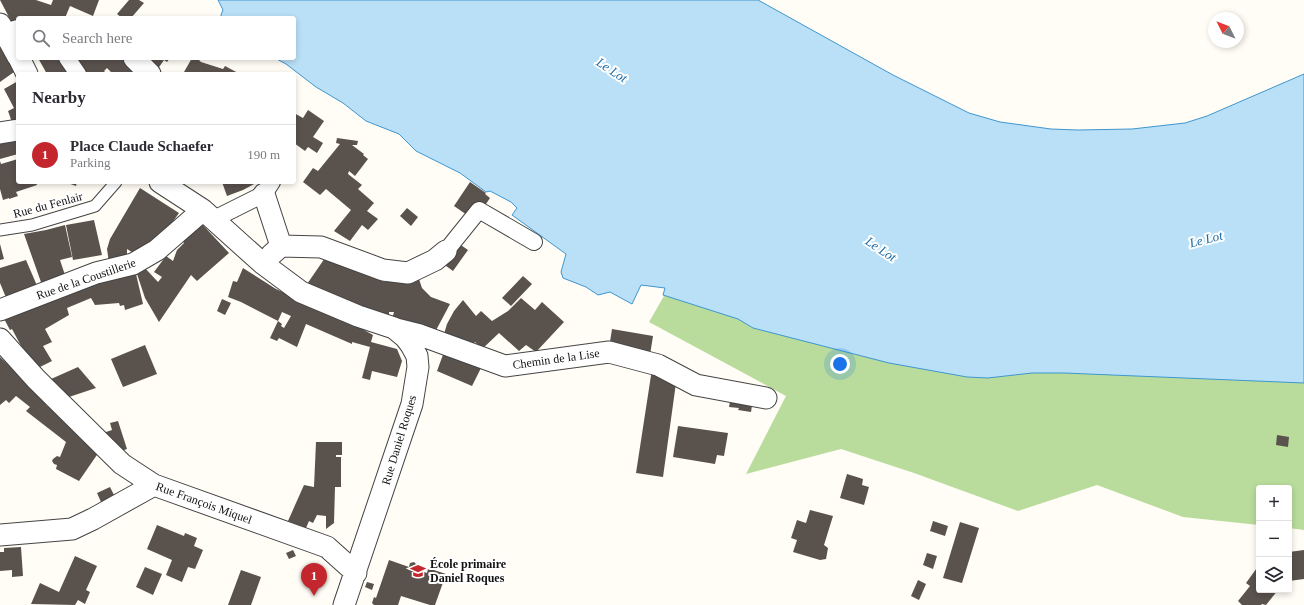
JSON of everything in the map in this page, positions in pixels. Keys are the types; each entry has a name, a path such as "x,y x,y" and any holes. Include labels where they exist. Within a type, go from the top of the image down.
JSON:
{"street":[{"path":"7,28 16,52"},
{"path":"20,60 26,72"},
{"path":"68,60 77,72"},
{"path":"136,60 148,72"},
{"path":"0,133 16,130"},
{"name":"Rue Daniel Roques","path":"167,184 209,214 262,263 301,292 358,316 394,328 411,345 416,356 418,367 412,404 344,605"},
{"path":"209,214 268,188 281,246"},
{"path":"262,263 281,246 321,247 383,270 408,273 435,260 446,251 479,210 534,242"},
{"name":"Rue de la Coustillerie","path":"0,310 96,273 132,264 157,250 209,214"},
{"name":"Chemin de la Lise","path":"394,328 420,335 505,366 609,352 658,365 696,385 766,398"},
{"name":"Rue François Miquel","path":"0,339 36,379 122,464 154,485 327,547 356,573"},
{"path":"0,535 72,529 94,519 154,485"},
{"path":"327,547 365,544"}],"lane":[{"name":"Rue du Fenlair","path":"0,230 32,225 96,206 114,184"}],"green space":[{"path":"679,270 1304,369 1304,530 1292,528 1292,485 1256,485 1256,525 1183,517 1097,485 1018,511 914,473 841,449 746,474 786,396 649,322"}],"water":[{"name":"Le Lot","path":"218,0 758,0 893,75 969,113 1000,122 1051,129 1132,129 1185,123 1207,116 1304,74 1304,383 1064,373 1032,373 988,378 967,377 889,363 753,328 738,319 663,295 665,288 641,285 632,304 610,292 598,295 586,287 563,278 561,272 566,254 512,215 517,208 511,202 490,191 486,192 460,173 416,151 399,134 366,121 343,103 316,87 279,60 296,60 296,16 221,16 223,10"}],"building":[{"path":"0,0 36,0 51,5 53,0 99,0 93,16 70,6 66,16 16,16 16,22 11,21"},
{"path":"129,0 139,0 144,3 133,16 120,16 117,14"},
{"path":"0,43 14,72 0,82"},
{"path":"39,60 60,60 68,72 46,72"},
{"path":"73,60 126,60 135,68 132,72 111,72 107,68 104,71 105,72 82,72"},
{"path":"144,60 164,60 157,70"},
{"path":"191,60 199,60 223,69 225,66 236,72 184,72"},
{"path":"16,82 16,124 13,125 8,111 14,108 4,89"},
{"path":"308,110 324,121 313,137 323,143 317,153 308,147 305,151 296,144 296,114 303,118"},
{"path":"16,135 16,155 0,159 0,139"},
{"path":"337,138 358,141 357,145 352,145 368,159 355,176 349,171 348,174 362,185 358,189 374,203 367,211 378,219 368,230 362,225 350,241 334,231 351,210 326,189 320,195 303,182 313,168 318,171 340,144 336,143"},
{"path":"16,160 16,184 37,185 16,192 18,196 3,200 0,189 0,161 1,164"},
{"path":"470,182 486,193 485,194 490,198 482,210 470,217 454,206"},
{"path":"223,184 254,184 243,190 227,196"},
{"path":"140,188 179,213 167,230 138,256 127,249 127,258 109,263 107,249 110,239"},
{"path":"407,208 418,217 411,226 400,216"},
{"path":"94,220 102,255 73,260 66,225"},
{"path":"200,222 229,253 197,281 191,275 159,322 145,298 135,268 143,266 158,282 162,277 154,272 166,256 173,261 177,250 184,243 182,240"},
{"path":"65,225 72,257 60,260 66,278 42,285 24,234"},
{"path":"458,243 468,250 453,271 442,263"},
{"path":"0,244 4,259 0,260"},
{"path":"327,255 364,274 385,282 401,282 419,279 422,288 431,297 450,304 434,334 392,319 394,312 389,312 389,318 305,287"},
{"path":"26,260 38,288 7,300 0,283 0,268"},
{"path":"243,268 276,289 357,326 373,335 371,342 397,349 402,361 397,377 372,371 370,380 362,378 370,347 352,342 352,344 306,324 297,347 279,338 277,341 270,338 278,321 228,297 233,281 237,282","holes":["282,312 291,316 284,328 278,321"]},
{"path":"136,274 143,304 125,310 124,305 120,306 119,303 95,305 91,298 67,308 69,315 45,329 52,342 43,346 52,361 34,370 12,329 10,330 2,315 61,291"},
{"path":"523,276 532,284 511,306 502,298"},
{"path":"521,298 535,310 542,302 564,322 536,352 526,345 519,351 499,333 480,351 472,349 477,344 475,342 467,349 456,337 452,340 444,334 447,324 454,311 463,300 476,316 481,311 492,321 508,311"},
{"path":"222,299 231,303 225,315 217,311"},
{"path":"612,329 653,336 650,355 609,348"},
{"path":"145,345 157,374 123,387 111,359"},
{"path":"444,352 481,368 472,386 437,371"},
{"path":"0,357 40,394 46,405 101,449 79,481 56,469 57,465 52,461 57,456 60,457 66,442 26,411 30,407 16,396 9,403 6,400 0,405"},
{"path":"78,367 96,388 66,398 51,379"},
{"path":"652,369 676,383 663,477 636,473"},
{"path":"731,396 753,399 751,412 738,410 739,408 729,407"},
{"path":"118,421 127,449 118,452 100,434 112,430 110,423"},
{"path":"678,426 728,433 724,456 717,455 715,464 673,457"},
{"path":"1277,435 1289,437 1288,447 1276,445"},
{"path":"316,442 342,442 342,455 336,455 336,457 341,457 341,487 335,487 334,523 326,529 326,516 317,515 313,523 309,521 306,528 288,521 304,485 314,487"},
{"path":"847,474 863,479 862,485 869,487 864,505 840,498"},
{"path":"110,487 114,495 101,502 97,493"},
{"path":"810,510 833,516 824,545 828,548 826,559 820,560 793,552 797,540 791,538 797,520 806,523"},
{"path":"933,521 948,526 945,536 930,531"},
{"path":"960,522 979,528 962,583 943,578"},
{"path":"157,525 184,536 185,533 197,538 194,546 203,550 195,569 188,567 182,582 166,575 172,560 147,549"},
{"path":"21,547 23,576 12,577 12,570 0,571 0,552 4,552 4,548"},
{"path":"293,550 296,556 289,559 286,553"},
{"path":"1304,550 1304,579 1292,581 1292,552"},
{"path":"927,553 937,556 933,569 923,565"},
{"path":"75,556 97,566 86,590 90,592 85,604 78,600 75,605 31,604 40,583 59,592"},
{"path":"389,560 409,567 410,563 414,562 416,564 415,569 427,573 428,568 446,574 435,605 430,605 401,596 398,605 374,605 372,603 374,597 376,598"},
{"path":"145,567 162,574 153,595 136,587"},
{"path":"1256,569 1256,593 1276,593 1266,605 1242,605 1238,601 1250,586 1246,583"},
{"path":"241,570 261,577 251,605 228,605"},
{"path":"918,580 926,584 919,600 911,596"},
{"path":"367,582 374,584 372,590 365,587"}],"place":[{"name":"École primaire Daniel Roques","path":"418,571"},
{"name":"Place Claude Schaefer","path":"314,596"}]}
